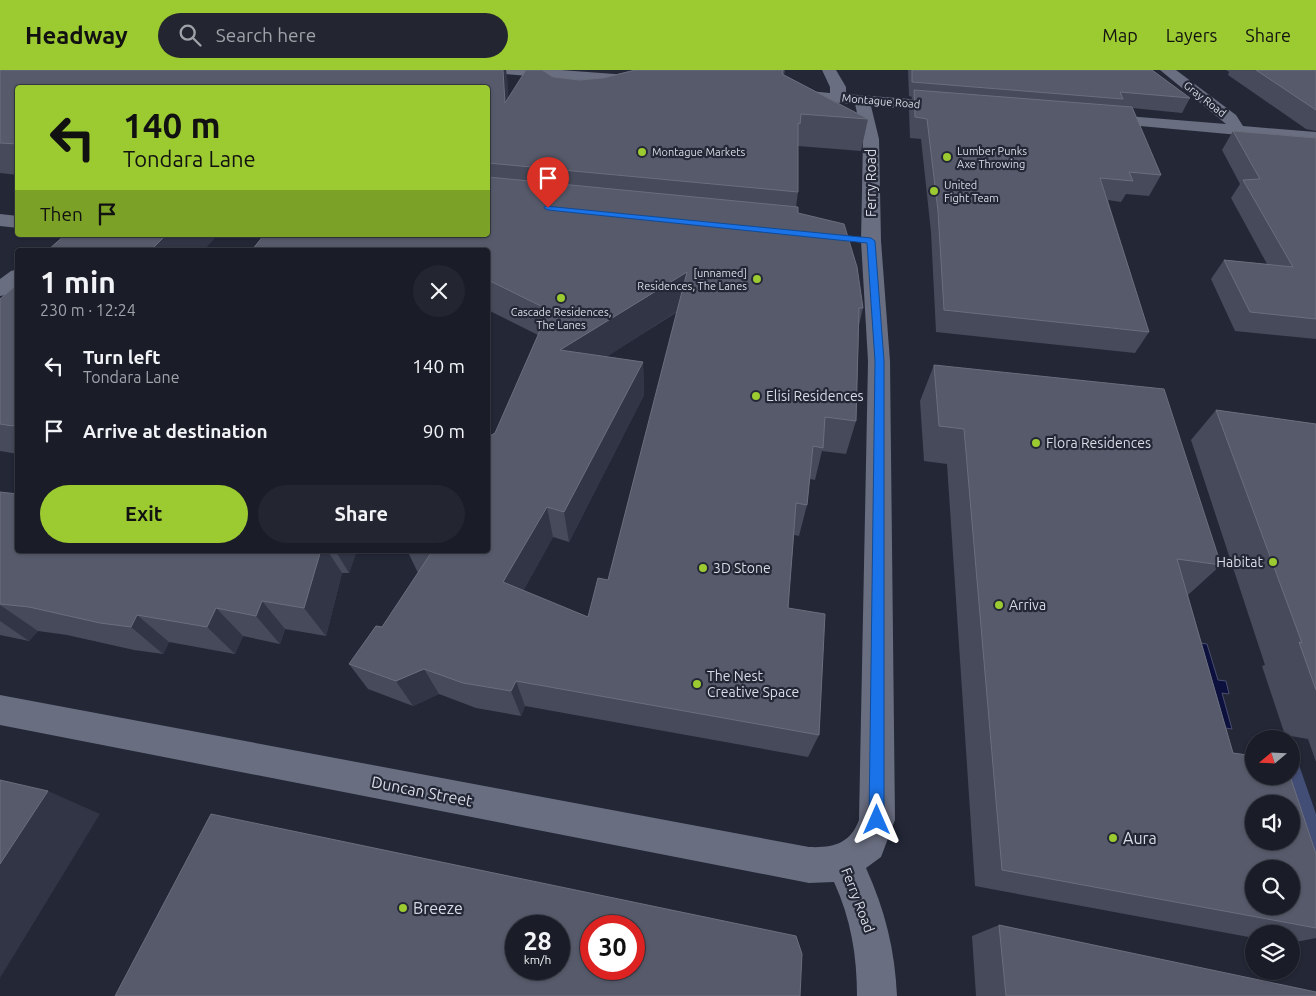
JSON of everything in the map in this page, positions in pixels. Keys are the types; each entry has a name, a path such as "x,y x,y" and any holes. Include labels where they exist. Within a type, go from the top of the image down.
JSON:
{"street":[{"path":"505,70 655,82"},
{"path":"829,70 838,86 838,98"},
{"name":"Gray Road","path":"1167,70 1230,118 1238,131"},
{"name":"Montague Road","path":"771,92 967,108"},
{"name":"Ferry Road","path":"862,100 871,139 864,240 879,361 877,820 868,844 844,862 859,893 871,930 877,964 877,996"},
{"path":"1084,118 1316,137"},
{"path":"0,220 15,222"},
{"path":"0,290 15,278"},
{"name":"Duncan Street","path":"0,710 809,865 824,866 844,862"}],"shaded area":[{"path":"1183,641 1207,644 1218,680 1226,681 1229,694 1222,693 1232,729 1207,725"},
{"path":"1300,768 1316,814 1316,899 1300,838 1300,795 1286,795 1282,785 1300,785"}],"building":[{"path":"0,70 503,70 505,103 526,70 542,70 553,77 579,80 603,78 635,70 783,70 782,74 868,119 801,114 800,124 798,123 798,192 490,163 490,85 15,85 15,144 0,143"},
{"path":"912,70 1152,70 1190,98 1120,92 1123,99 912,82"},
{"path":"1256,70 1316,70 1316,110"},
{"path":"914,90 1132,107 1161,175 1129,172 1133,181 1100,178 1149,332 944,310 938,211 927,119 915,117"},
{"path":"1233,131 1316,138 1316,319 1250,312 1224,260 1293,267 1243,180 1260,179"},
{"path":"490,177 798,207 798,213 844,224 857,267 863,308 859,308 856,421 825,417 823,448 813,446 807,505 796,503 788,608 825,614 819,735 516,681 511,691 463,683 424,669 396,681 349,664 376,626 382,627 431,553 490,553 490,436 495,433 549,310 490,281 490,248 254,248 262,237 490,237","holes":["687,272 608,580 598,578 588,617 503,582 547,507 564,512 643,362 560,350"]},
{"path":"63,237 164,237 153,248 50,248"},
{"path":"15,286 15,424 13,426 0,424 0,299"},
{"path":"934,365 1164,389 1221,565 1177,559 1233,753 1245,755 1245,785 1293,785 1296,795 1245,795 1245,850 1300,850 1300,806 1316,854 1316,928 1246,915 1300,915 1300,860 1245,860 1245,915 1002,870 964,429 939,426"},
{"path":"1216,410 1316,424 1316,690 1299,642 1302,643"},
{"path":"0,492 15,494 15,553 320,553 304,608 262,601 256,616 216,608 207,627 137,615 131,627 100,623 29,607 0,604"},
{"path":"0,780 48,791 0,864"},
{"name":"Breeze","path":"211,814 796,936 802,954 800,996 115,996"},
{"path":"999,925 1245,977 1245,980 1259,980 1316,992 1316,996 1006,996"}],"place":[{"name":"Montague Markets","path":"642,152"},
{"name":"Lumber Punks Axe Throwing","path":"947,157"},
{"name":"United Fight Team","path":"934,191"},
{"name":"[unnamed] Residences, The Lanes","path":"757,279"},
{"name":"Cascade Residences, The Lanes","path":"561,298"},
{"name":"Elisi Residences","path":"756,396"},
{"name":"Flora Residences","path":"1036,443"},
{"name":"Habitat","path":"1273,562"},
{"name":"3D Stone","path":"703,568"},
{"name":"Arriva","path":"999,605"},
{"name":"The Nest Creative Space","path":"697,684"},
{"name":"Aura","path":"1113,838"},
{"name":"Breeze","path":"403,908"}],"route":[{"path":"548,208 747,230 871,241 879,361 877,820"}]}
